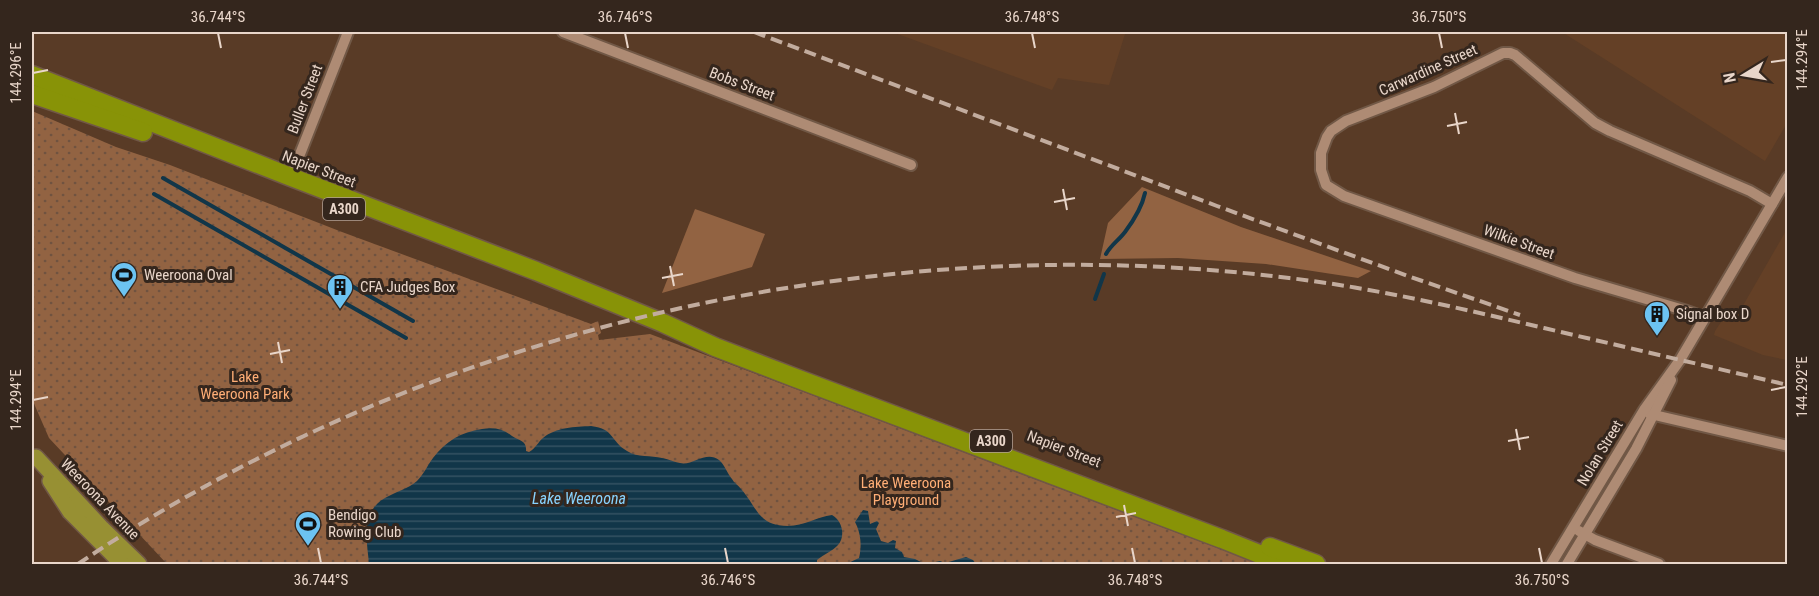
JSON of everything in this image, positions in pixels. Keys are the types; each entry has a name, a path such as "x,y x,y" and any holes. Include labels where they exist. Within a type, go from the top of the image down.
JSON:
{"highway":[{"name":"Napier Street","path":"32,75 289,182 496,261 531,280 627,309 701,338 796,368 1159,510 1316,564"},
{"name":"Napier Street","path":"32,94 289,182"},
{"name":"Napier Street","path":"1159,510 1284,564"}],"main road":[{"name":"Weeroona Avenue","path":"34,454 70,512 122,564"},
{"name":"Weeroona Avenue","path":"34,454 101,527 139,564"}],"street":[{"name":"Buller Street","path":"289,182 348,32"},
{"name":"Bobs Street","path":"563,32 911,165"},
{"name":"Carwardine Street","path":"1326,185 1321,153 1327,137 1338,126 1434,87 1507,52 1515,55 1595,123 1750,191 1772,204"},
{"name":"Nolan Street","path":"1567,564 1636,449 1704,317 1788,177"},
{"name":"Wilkie Street","path":"1326,185 1344,196 1564,274 1704,317"},
{"name":"Nolan Street","path":"1551,564 1644,410 1680,360"},
{"path":"1644,410 1654,416 1788,446"},
{"path":"1574,528 1659,564"}],"shaded area":[{"path":"892,32 1119,32 1125,34 1109,85 1058,78 1052,90"},
{"path":"1562,32 1786,32 1784,36 1788,38 1787,123 1765,161"},
{"path":"1787,229 1787,360 1763,355 1714,335 1721,322 1737,316"}],"green space":[{"name":"Lake Weeroona Park","path":"32,111 116,147 170,165 342,232 591,324 598,321 601,333 598,335 599,340 650,334 1260,564 167,564 49,438 32,399"},
{"path":"1142,187 1241,227 1371,271 1358,278 1266,264 1178,258 1100,259 1108,223"},
{"path":"695,209 765,234 752,267 662,293"}],"water":[{"name":"Lake Weeroona","path":"591,426 604,430 627,451 636,455 658,457 678,463 714,457 721,462 764,519 778,525 788,526 800,525 832,515 842,528 842,537 834,549 817,560 817,564 369,564 367,528 372,511 385,498 417,481 438,452 455,438 474,430 498,429 522,441 526,451 529,452 548,434 566,428"},
{"path":"863,510 868,511 870,524 877,521 879,523 876,529 881,541 888,543 896,541 895,548 902,552 904,557 925,564 846,564 859,558 859,531 855,522"},
{"path":"966,557 976,564 925,564 940,561 945,563"}],"waterway":[{"path":"163,178 413,321"},
{"path":"1106,254 1132,223 1145,193"},
{"path":"154,194 406,338"},
{"path":"1095,299 1104,274"}],"railway":[{"path":"754,32 1217,206 1520,315"},
{"path":"78,564 213,482 355,413 504,357 658,313 814,284 973,268 1132,266 1289,278 1353,287 1449,306 1788,385"}],"place":[{"name":"Weeroona Oval","path":"124,298"},
{"name":"CFA Judges Box","path":"340,310"},
{"name":"Signal box D","path":"1657,337"},
{"name":"Bendigo Rowing Club","path":"308,547"}],"park label":[{"name":"Lake Weeroona Playground","path":"906,492"}]}
